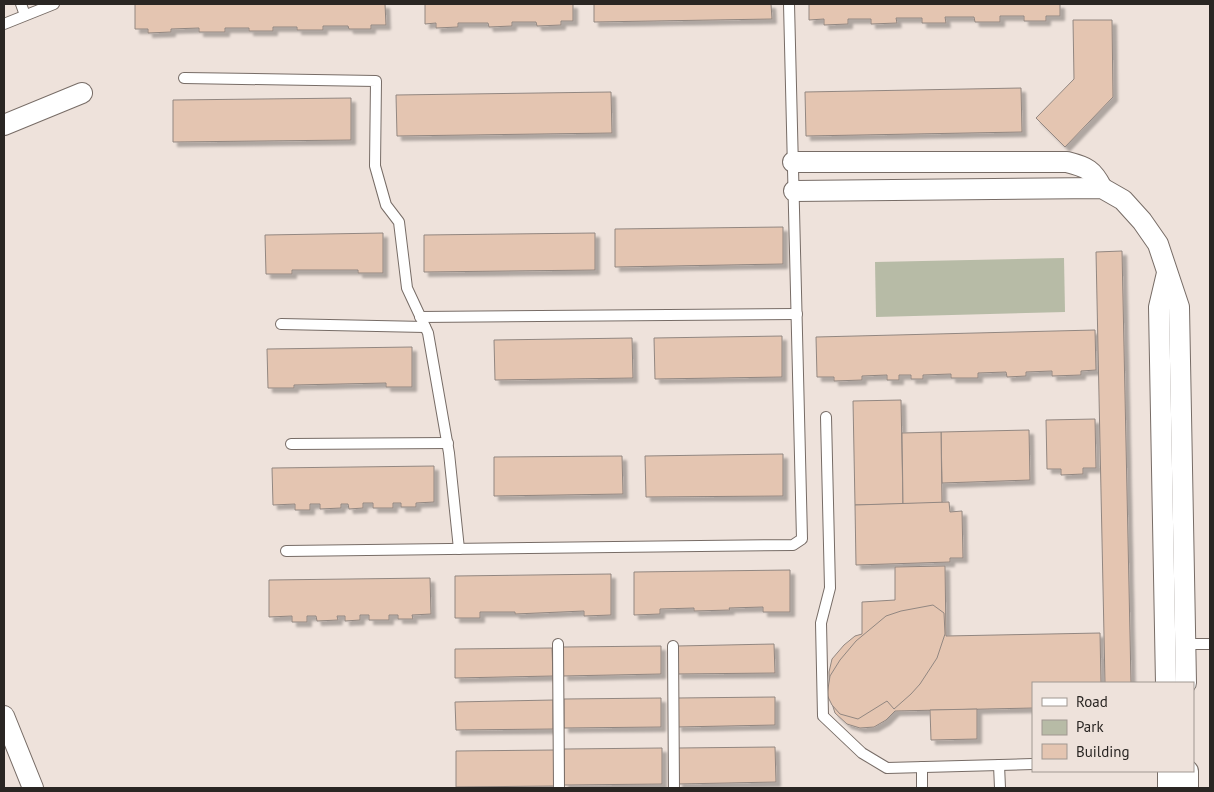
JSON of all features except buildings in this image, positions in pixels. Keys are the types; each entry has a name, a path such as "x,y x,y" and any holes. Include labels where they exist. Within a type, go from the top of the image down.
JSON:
{"street":[{"path":"4,126 82,93"},
{"path":"793,162 1067,162 1083,166 1096,174 1102,188"},
{"path":"794,191 1102,188 1123,200 1142,221 1158,244 1179,307 1186,682"},
{"path":"1166,682 1159,307 1167,273"},
{"path":"4,716 33,788"},
{"path":"1168,772 1168,788"},
{"path":"1188,772 1188,788"}],"lane":[{"path":"21,4 26,15"},
{"path":"4,24 54,4"},
{"path":"286,551 793,546 802,539 790,4"},
{"path":"184,78 376,81 375,166 386,205 399,222 407,288 428,333 448,443 460,549"},
{"path":"281,324 797,314"},
{"path":"826,417 830,588 822,624 823,716 862,753 887,768 1032,764"},
{"path":"291,444 448,443"},
{"path":"558,644 559,788"},
{"path":"1185,644 1210,644"},
{"path":"673,646 674,788"},
{"path":"999,765 1000,788"},
{"path":"922,767 922,788"}],"green space":[{"path":"1064,258 1065,312 876,317 875,262"}]}
